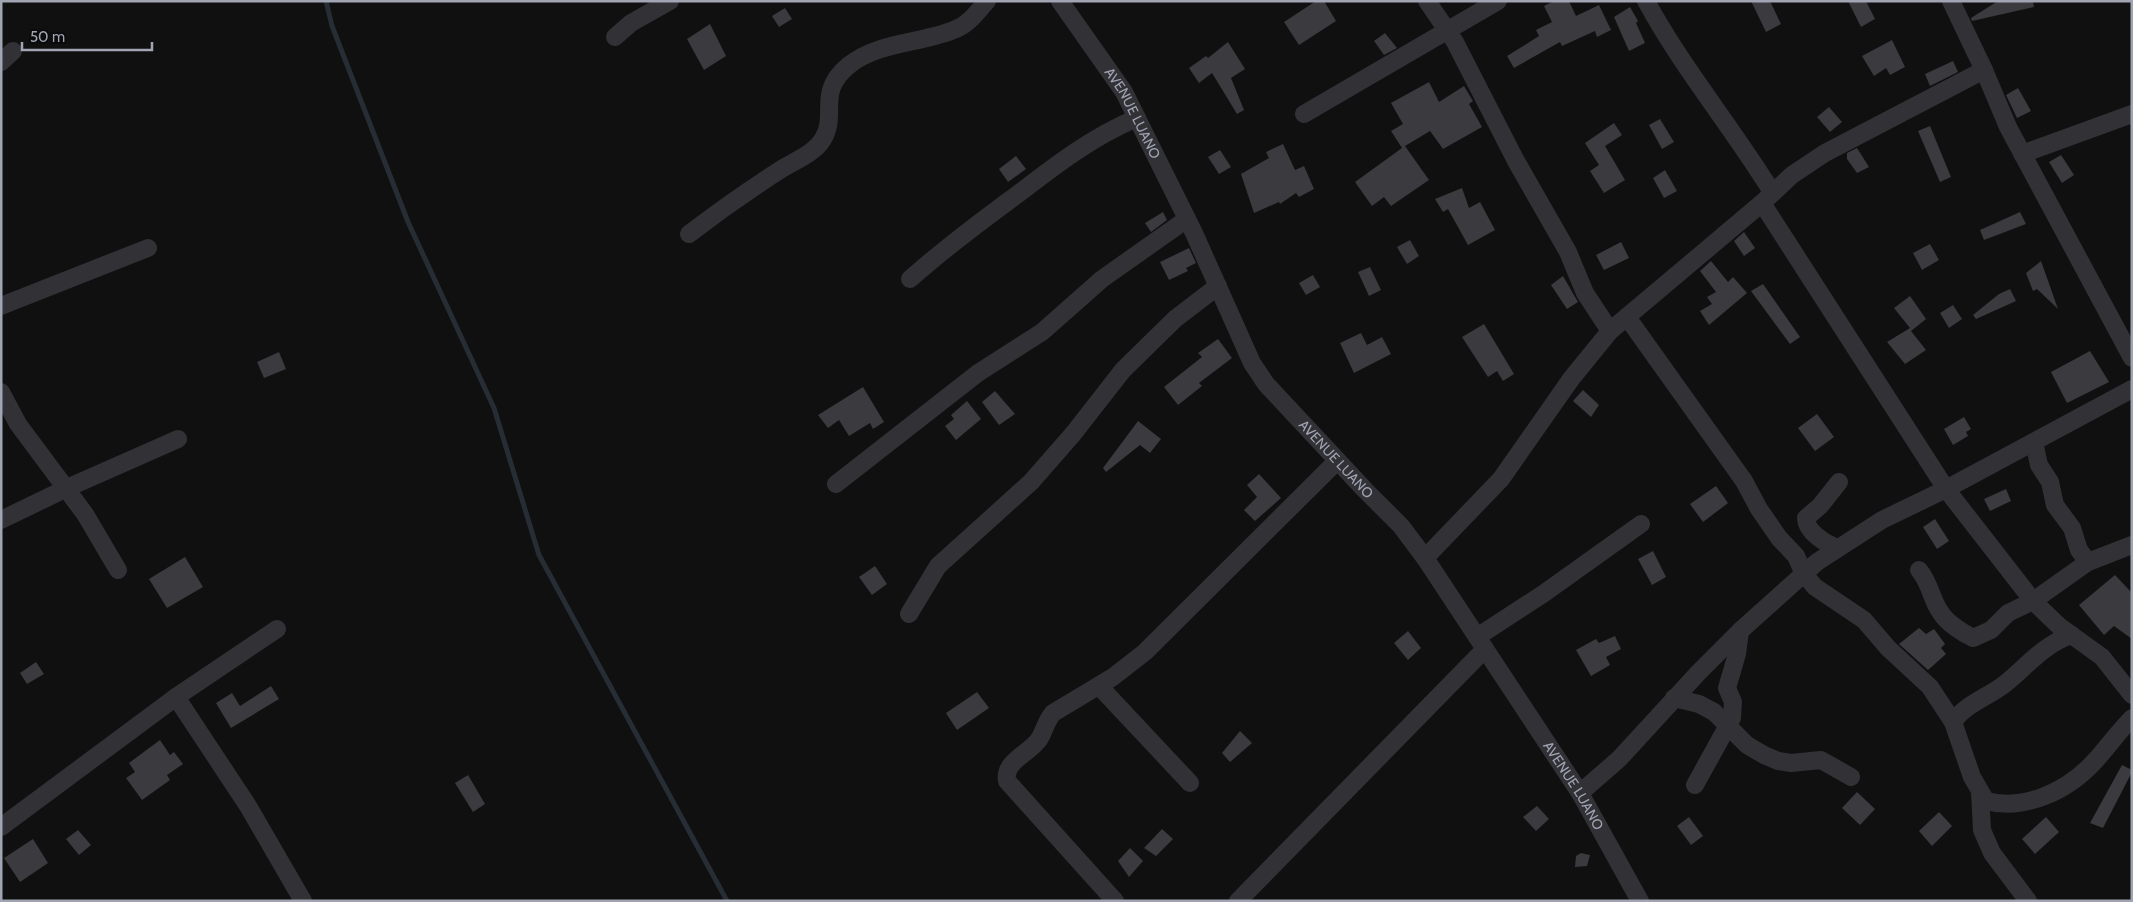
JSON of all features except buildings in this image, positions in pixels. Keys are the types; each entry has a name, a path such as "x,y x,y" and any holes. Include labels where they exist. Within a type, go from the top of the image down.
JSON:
{"street":[{"path":"615,37 631,24 670,1"},
{"path":"690,234 722,208 794,161 812,152 823,139 827,130 830,90 849,66 882,49 958,29 970,20 987,1"},
{"name":"AVENUE LUANO","path":"1060,1 1124,92 1187,219 1252,363 1266,384 1337,461 1401,526 1425,558 1580,793 1640,901"},
{"path":"1427,1 1456,42 1530,186 1568,252 1585,293 1610,331"},
{"path":"1304,114 1498,1"},
{"path":"1646,1 1682,61 1744,147 1767,198 1946,489 2033,601 2059,626 2102,657 2132,695"},
{"path":"1951,1 1984,70 2008,127 2132,358"},
{"path":"1425,558 1501,479 1571,379 1610,331 1792,175 1825,153 1984,70"},
{"path":"2022,154 2132,114"},
{"path":"910,280 947,247 1063,160 1092,140 1137,118"},
{"path":"836,484 978,373 1042,332 1102,279 1187,219"},
{"path":"1,306 148,248"},
{"path":"909,614 938,566 1031,482 1073,434 1123,370 1175,319 1218,286"},
{"path":"1627,317 1744,481 1759,509 1779,538 1796,556 1804,574 1815,587 1864,620 1888,648 1930,687 1953,722 1972,777 1986,801 2003,805 2057,792 2095,762 2132,718"},
{"path":"1580,793 1619,759 1674,698 1740,631 1804,574 1838,548 1882,520 1946,489 2132,389"},
{"path":"1,392 18,424 85,514 118,570"},
{"path":"1,520 67,488 178,439"},
{"path":"2034,442 2039,466 2050,482 2055,505 2072,528 2079,550 2088,562"},
{"path":"1114,901 1007,781 1006,775 1009,767 1035,745 1053,713 1113,677 1145,652 1337,461"},
{"path":"1838,548 1809,529 1806,524 1806,518 1820,506 1839,482"},
{"path":"1238,901 1481,643 1543,594 1641,524"},
{"path":"1918,570 1930,586 1940,613 1969,636 1979,637 1998,624 2008,613 2033,601 2088,562 2132,545"},
{"path":"2008,613 2013,576"},
{"path":"1,827 176,697 277,629"},
{"path":"1695,785 1727,727 1733,710 1733,702 1727,688 1737,654 1740,631"},
{"path":"1953,722 1962,711 2007,682 2031,659 2053,643 2072,635"},
{"path":"1099,686 1190,782"},
{"path":"176,697 248,806 303,901"},
{"path":"1674,698 1699,704 1714,712 1747,745 1778,761 1791,763 1821,760 1851,778"},
{"path":"1980,792 1982,830 1992,853 2028,901"}],"waterway":[{"path":"326,1 332,26 408,222 494,408 539,555 727,901"}]}
